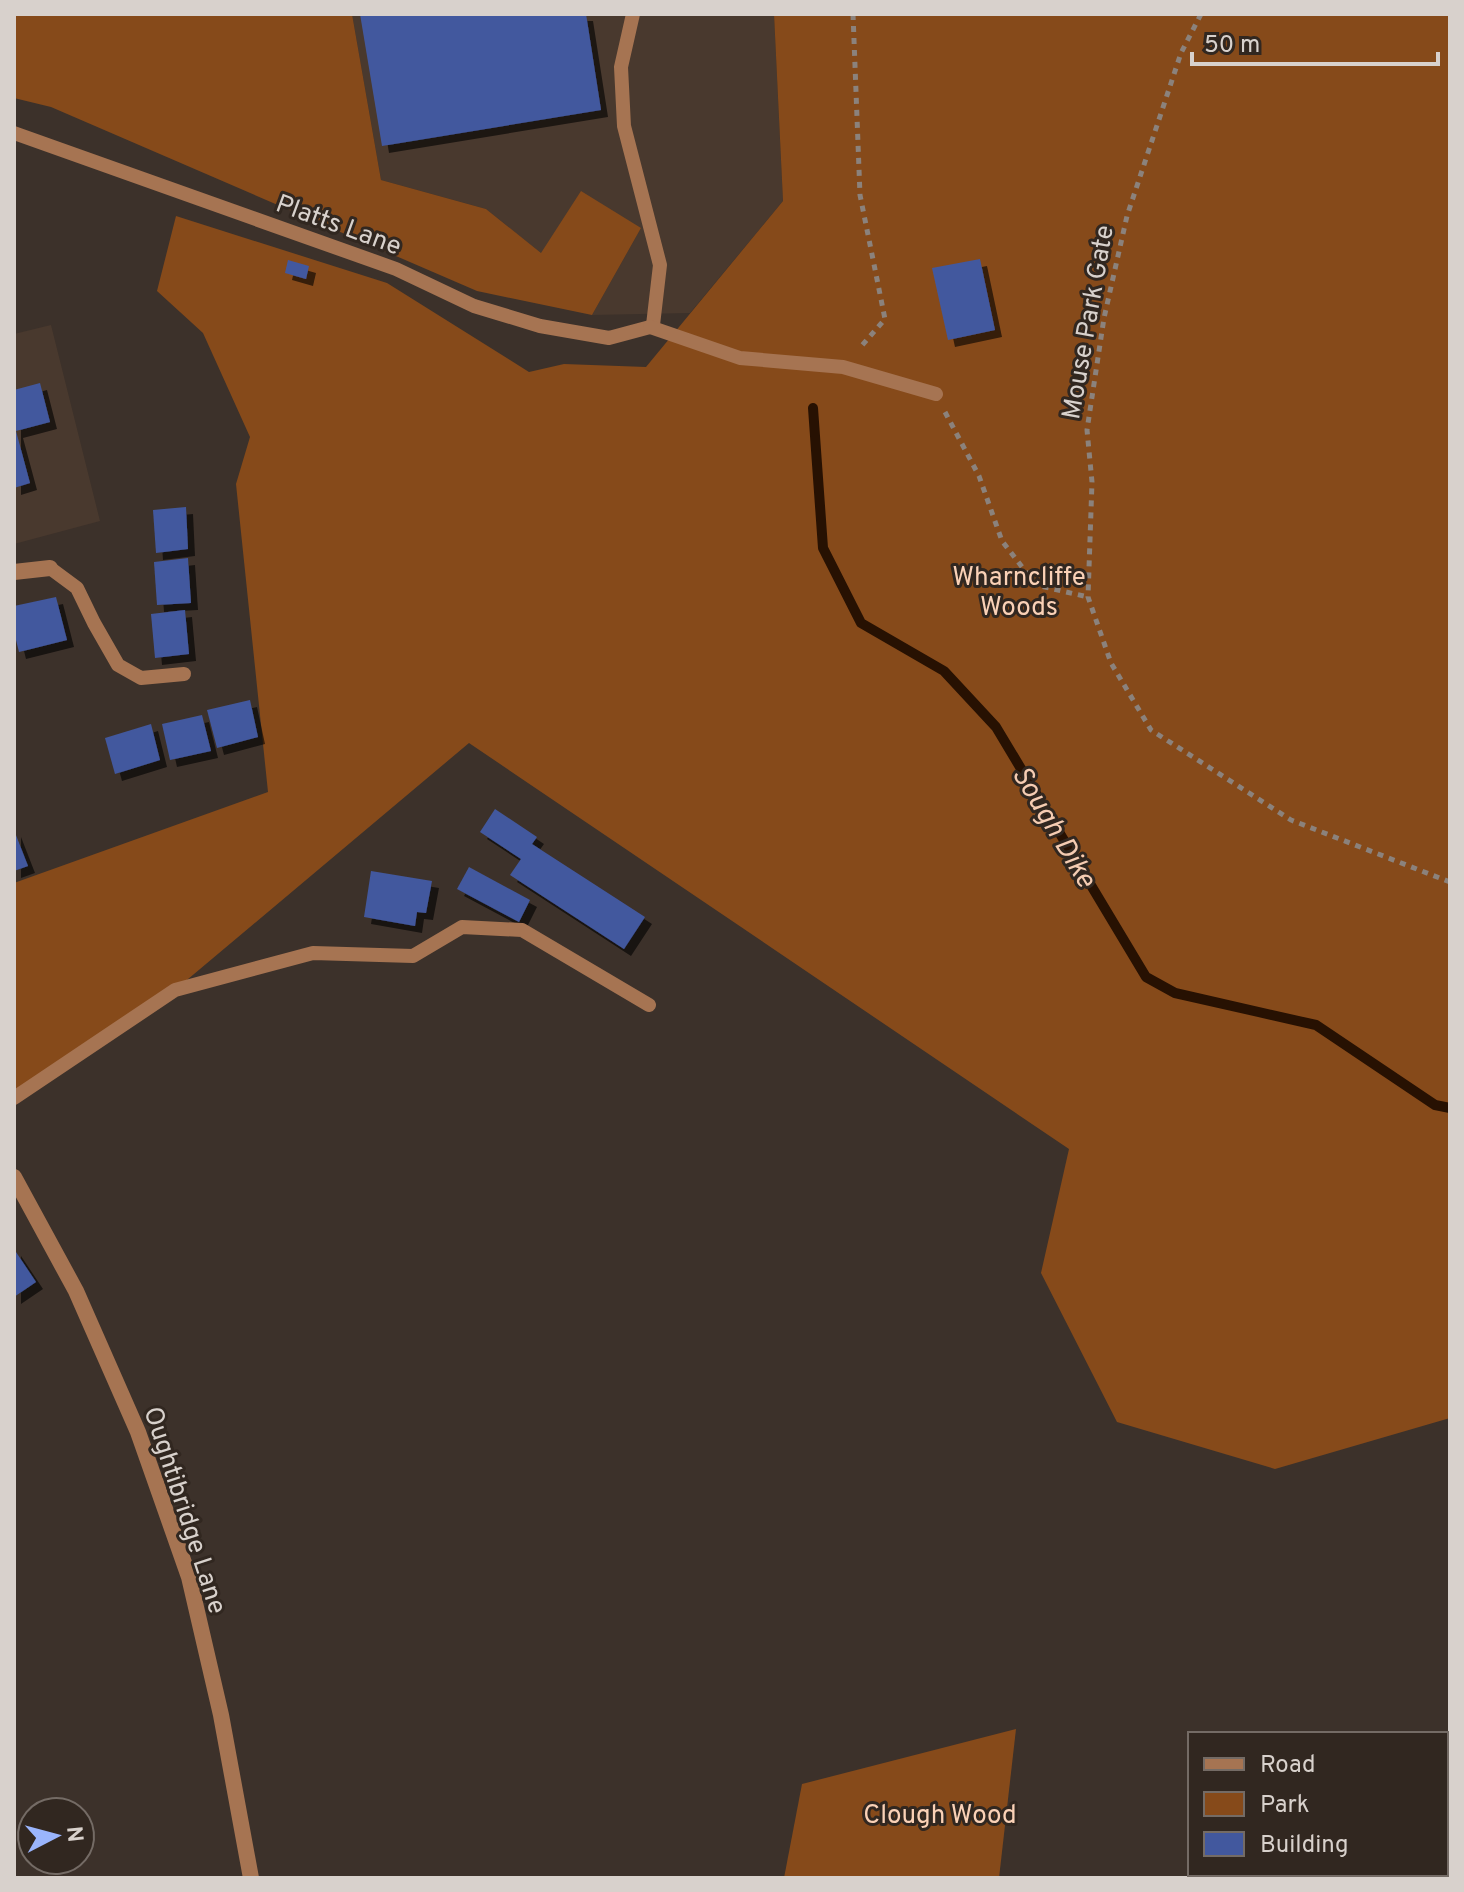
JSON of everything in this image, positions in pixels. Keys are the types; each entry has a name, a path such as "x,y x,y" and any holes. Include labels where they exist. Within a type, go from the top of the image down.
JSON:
{"street":[{"path":"14,572 50,568"},
{"name":"Oughtibridge Lane","path":"14,1177 76,1291 138,1432 189,1577 221,1715 251,1878"}],"lane":[{"path":"633,14 621,67 624,126 660,265 653,325 650,327 740,358 843,367 936,394"},
{"name":"Platts Lane","path":"14,133 396,269 474,306 540,326 609,338 650,327"},
{"path":"50,568 77,588 118,665 141,678 184,674"},
{"path":"14,1098 175,990 313,953 413,956 462,927 522,930 649,1005"}],"path":[{"path":"843,367 885,319 860,195 853,14"},
{"name":"Mouse Park Gate","path":"1201,14 1181,53 1127,216 1104,318 1087,430 1092,482 1088,597 1111,663 1151,730 1291,820 1450,882"},
{"path":"936,394 979,476 1002,541 1036,585 1088,597"}],"shaded area":[{"path":"352,14 774,14 783,201 690,313 592,315 641,228 542,254 486,209 381,180"},
{"path":"51,325 100,521 14,544 14,334"}],"green space":[{"path":"14,14 352,14 381,180 486,209 541,253 581,191 641,228 592,315 477,291 51,107 14,98"},
{"name":"Wharncliffe Woods","path":"774,14 1450,14 1450,1418 1275,1469 1117,1422 1041,1273 1069,1149 469,743 175,990 14,1096 14,883 268,792 236,484 250,437 203,333 157,291 176,216 387,283 529,372 564,364 646,367 783,201"},
{"name":"Clough Wood","path":"1016,1729 999,1878 784,1878 802,1784"}],"building":[{"path":"360,14 586,14 601,110 382,146"},
{"path":"980,259 995,330 948,340 932,268"},
{"path":"288,260 309,266 306,279 285,273"},
{"path":"40,383 50,422 16,431 30,483 14,488 14,390"},
{"path":"186,507 188,549 156,553 153,510"},
{"path":"188,558 191,603 157,605 154,562"},
{"path":"56,597 67,640 19,652 14,632 14,606"},
{"path":"185,610 189,654 155,658 151,614"},
{"path":"250,700 258,737 217,748 207,710"},
{"path":"202,715 211,751 170,760 162,724"},
{"path":"151,724 160,760 115,774 105,738"},
{"path":"495,809 537,837 532,844 645,917 624,949 510,875 521,859 480,832"},
{"path":"14,830 28,866 14,871"},
{"path":"469,867 530,900 519,922 457,889"},
{"path":"371,871 432,881 426,913 417,912 415,926 364,917"},
{"path":"14,1249 36,1282 14,1297"}],"waterway":[{"name":"Sough Dike","path":"813,408 823,548 861,623 944,671 996,727 1146,977 1175,993 1316,1025 1435,1105 1450,1108"}]}
